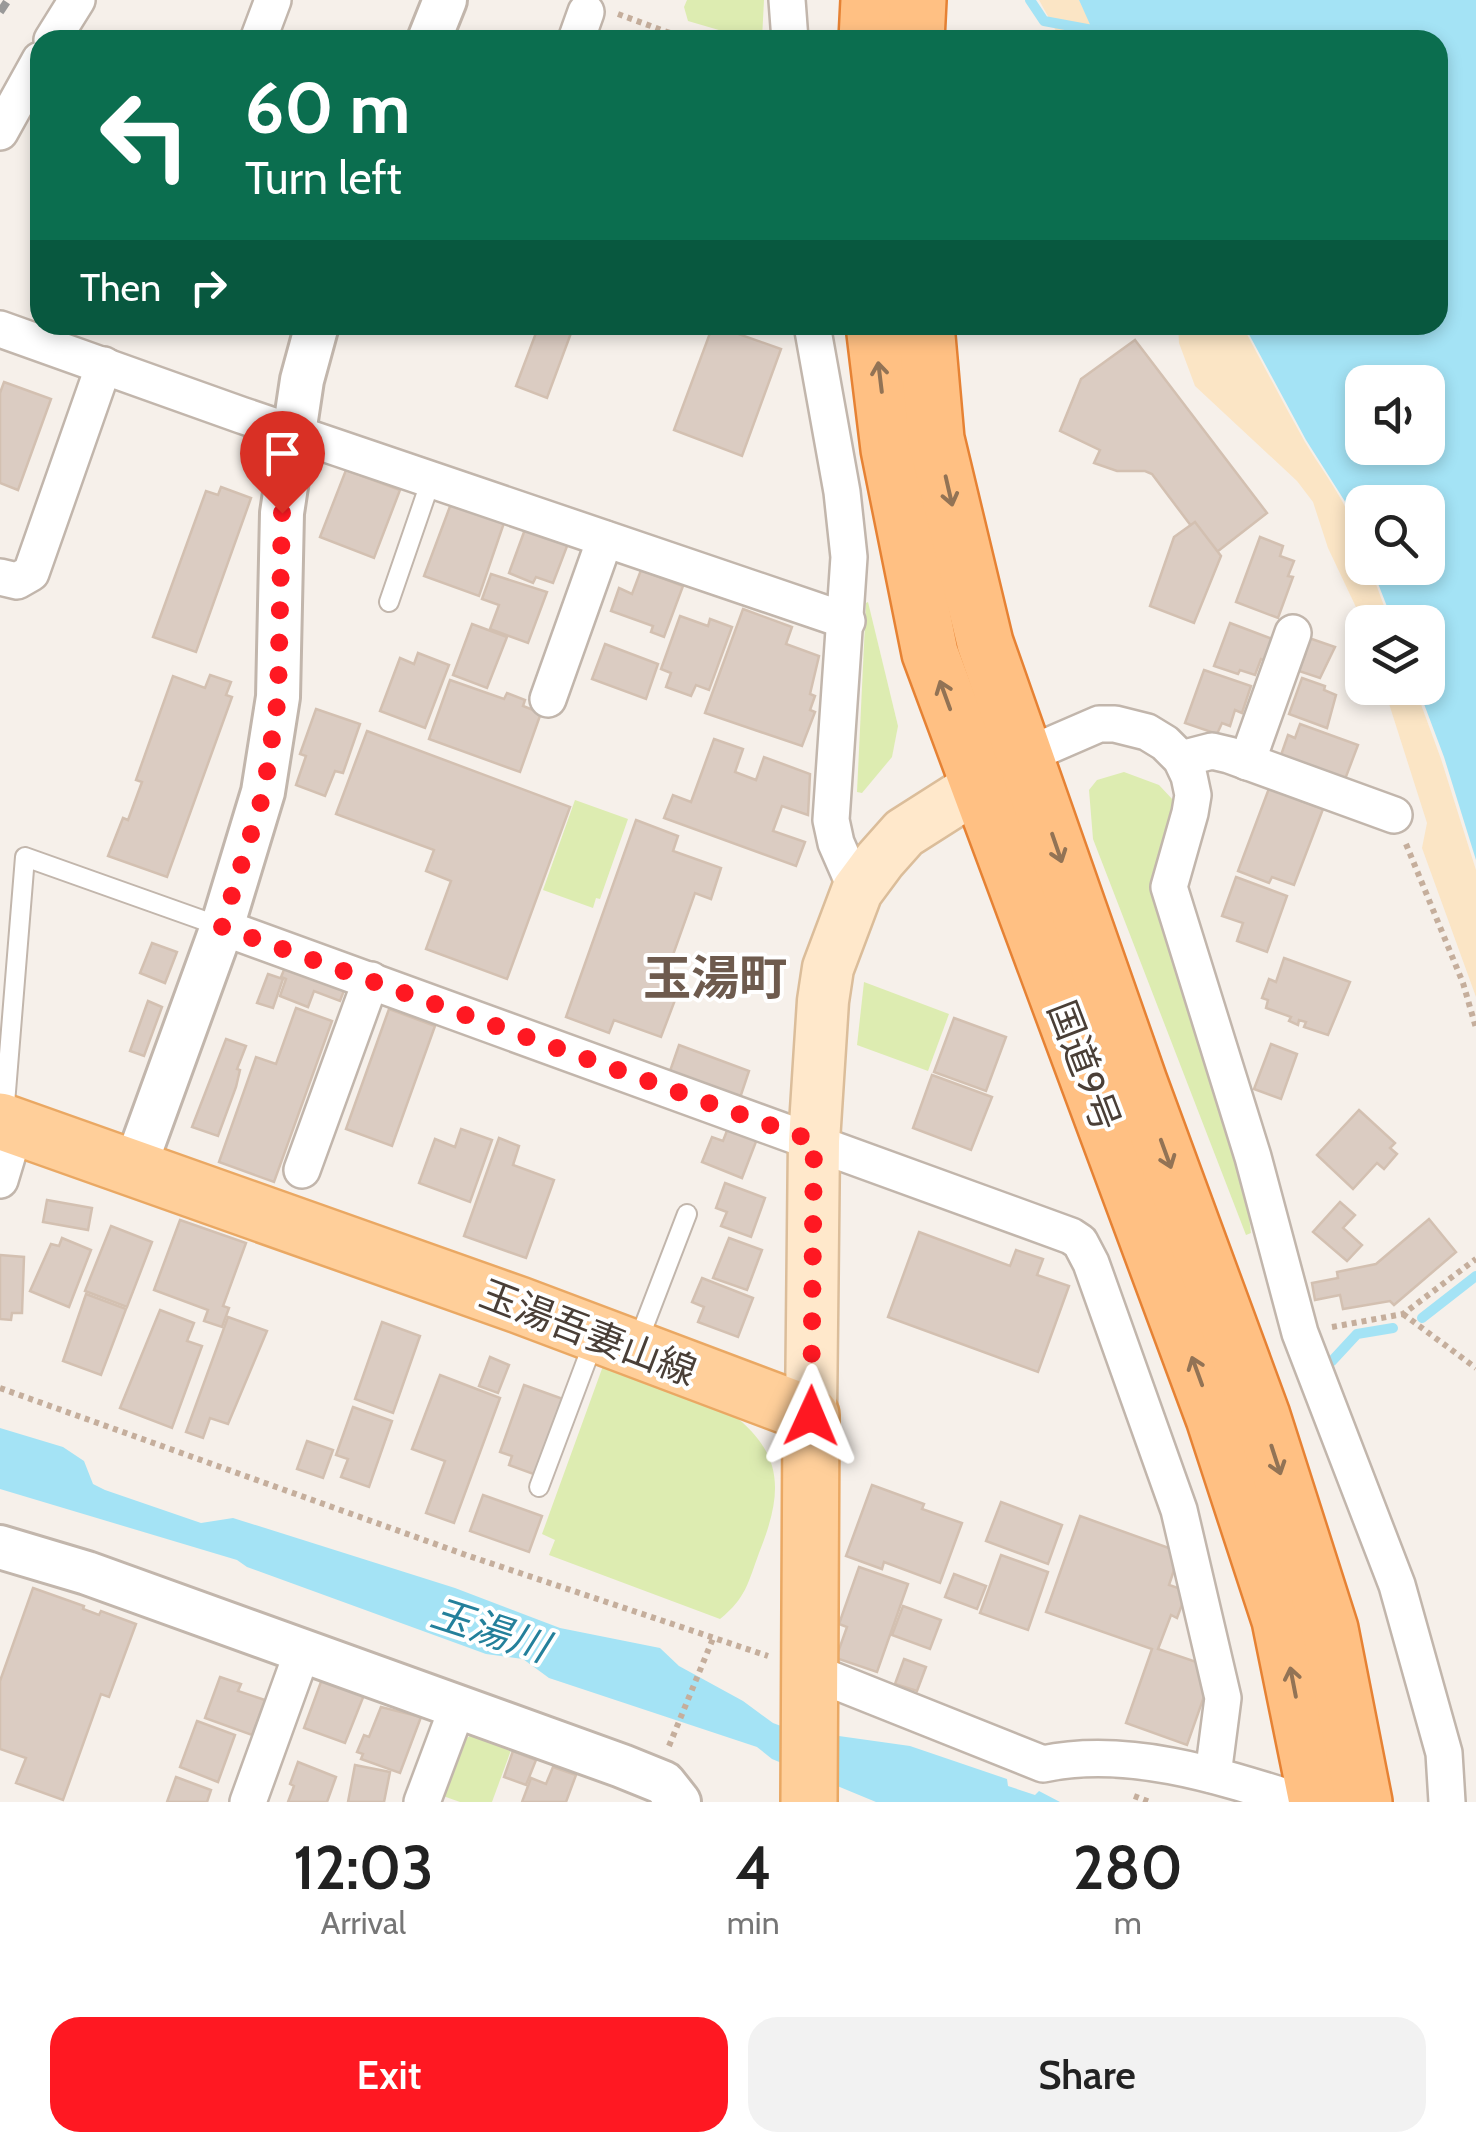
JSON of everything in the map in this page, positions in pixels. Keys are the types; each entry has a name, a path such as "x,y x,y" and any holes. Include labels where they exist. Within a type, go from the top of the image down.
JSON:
{"highway":[{"path":"868,30 869,0"},
{"path":"916,30 918,0"},
{"name":"国道9号","path":"875,335 889,449 930,653 1214,1418 1280,1620 1331,1796"},
{"name":"国道9号","path":"927,335 936,439 985,643 1262,1416 1330,1629 1331,1796"}],"main road":[{"path":"809,1802 814,1141 828,968 857,891 904,833 1025,756"},
{"name":"玉湯吾妻山線","path":"7,1124 519,1305 811,1416"}],"street":[{"path":"58,30 77,0"},
{"path":"262,30 273,0"},
{"path":"433,30 445,0"},
{"path":"787,0 789,30"},
{"path":"0,132 30,86"},
{"path":"0,329 847,622"},
{"path":"134,1168 222,927 264,792 278,698 282,513 315,335"},
{"path":"814,335 850,556 831,820 836,843 857,891"},
{"path":"0,577 17,581 31,573 104,365"},
{"path":"548,700 605,539"},
{"path":"1247,762 1293,633"},
{"path":"1025,756 1099,724 1115,724 1147,732 1181,759 1192,795 1169,887 1253,1157 1300,1333 1397,1585 1444,1752 1447,1802"},
{"path":"1181,759 1212,751 1394,815"},
{"path":"222,927 1071,1236 1086,1252 1179,1510 1223,1698 1214,1775"},
{"path":"302,1170 370,980"},
{"path":"0,1180 7,1124"},
{"path":"0,1547 87,1573 664,1783 679,1802"},
{"path":"248,1802 302,1650"},
{"path":"810,1680 1043,1764 1076,1757 1132,1761 1331,1796"},
{"path":"428,1800 458,1706"}],"lane":[{"path":"389,602 432,480"},
{"path":"7,1124 25,856 222,927"},
{"path":"539,1487 686,1214"}],"path":[{"path":"592,22 635,30"},
{"path":"1394,815 1463,983 1476,1028"},
{"path":"1300,1333 1403,1314 1476,1260"},
{"path":"1403,1314 1476,1368"},
{"path":"0,1387 552,1585 714,1636 810,1680"},
{"path":"666,1754 714,1636"}],"green space":[{"path":"687,0 764,0 762,30 719,30 688,21 684,7"},
{"path":"868,602 898,726 892,757 862,793 857,792"},
{"path":"1124,772 1159,785 1173,800 1173,821 1155,884 1246,1191 1251,1233 1246,1235 1093,839 1089,790 1097,780"},
{"path":"575,800 628,819 600,899 596,898 593,908 543,890"},
{"path":"864,982 949,1014 928,1071 857,1045"},
{"path":"603,1366 732,1414 750,1429 770,1461 775,1494 767,1532 745,1589 720,1619 549,1555 555,1540 542,1534"},
{"path":"481,1729 514,1742 492,1802 460,1802 443,1796 440,1784 454,1746"}],"sand":[{"path":"1039,0 1079,0 1094,30 1056,30"},
{"path":"1179,335 1247,335 1345,508 1345,584 1313,502 1297,481 1195,386"},
{"path":"1346,585 1376,585 1384,605 1355,605"},
{"path":"1389,705 1421,705 1476,870 1476,997 1422,848 1427,823"}],"water":[{"path":"1079,0 1476,0 1476,860 1424,705 1445,705 1445,605 1386,605 1379,585 1445,585 1445,485 1345,485 1345,502 1306,440 1249,335 1448,335 1448,30 1092,30"},
{"name":"玉湯川","path":"0,1428 63,1447 84,1461 93,1484 105,1490 201,1523 233,1518 455,1588 560,1628 660,1648 679,1666 743,1701 773,1723 789,1729 910,1746 1007,1779 1008,1786 1035,1795 1039,1791 1060,1802 876,1802 772,1759 757,1747 549,1678 523,1659 486,1654 247,1567 237,1560 0,1489"}],"building":[{"path":"535,335 570,335 547,398 516,386"},
{"path":"709,335 741,335 781,349 742,456 674,430"},
{"path":"1135,340 1267,513 1213,555 1152,474 1117,471 1094,463 1100,450 1060,431 1081,379"},
{"path":"4,382 51,399 18,490 0,483 0,393"},
{"path":"346,470 400,490 374,558 320,537"},
{"path":"221,487 251,498 196,652 153,637 206,491 218,495"},
{"path":"452,501 505,520 479,596 424,576"},
{"path":"1195,522 1221,556 1194,623 1150,606 1174,537"},
{"path":"527,524 569,541 553,583 536,577 533,583 509,573"},
{"path":"1260,537 1283,546 1280,556 1294,561 1288,576 1293,577 1278,618 1236,602"},
{"path":"641,570 683,586 664,637 651,632 653,626 611,611 619,588 632,594"},
{"path":"491,574 547,592 528,643 490,629 499,605 482,599"},
{"path":"743,609 792,627 786,644 819,656 810,694 815,696 810,710 815,712 802,746 705,713"},
{"path":"680,616 708,626 710,619 732,627 709,690 696,685 691,696 666,687 671,673 661,669"},
{"path":"1230,623 1275,640 1267,661 1261,659 1255,675 1214,666"},
{"path":"472,624 507,637 487,688 453,675"},
{"path":"1306,637 1335,647 1320,678 1299,671"},
{"path":"605,644 658,664 646,699 592,679"},
{"path":"418,653 449,665 425,728 380,711 400,658 414,664"},
{"path":"1204,670 1251,686 1242,713 1235,710 1230,726 1222,723 1217,734 1185,723"},
{"path":"210,675 231,682 226,695 232,697 167,877 108,856 123,818 128,820 142,782 136,780 173,676 205,688"},
{"path":"1302,678 1325,686 1324,690 1336,695 1327,728 1289,714"},
{"path":"450,680 504,699 507,693 525,700 523,706 541,713 520,772 429,739"},
{"path":"316,709 360,724 343,773 335,771 325,796 296,785 306,756 300,754"},
{"path":"1300,724 1358,745 1344,782 1280,758 1288,735 1295,738"},
{"path":"367,731 570,807 507,979 426,949 451,881 426,871 434,850 336,814"},
{"path":"714,739 743,749 735,772 756,780 764,757 810,774 808,815 782,806 773,831 805,842 796,866 664,818 673,795 691,802"},
{"path":"1271,783 1303,795 1301,801 1323,809 1294,885 1272,877 1269,883 1238,871"},
{"path":"636,820 678,836 673,851 721,868 711,899 695,893 659,994 675,1000 661,1037 614,1020 609,1033 566,1017"},
{"path":"1236,877 1287,896 1267,952 1237,941 1243,923 1222,916"},
{"path":"152,943 177,952 165,983 140,973"},
{"path":"1284,958 1350,982 1328,1035 1304,1027 1306,1022 1299,1020 1298,1025 1289,1021 1291,1017 1266,1008 1268,1000 1262,998 1269,979 1276,982"},
{"path":"286,965 345,988 340,1001 314,991 308,1007 280,996"},
{"path":"268,974 283,979 273,1008 257,1003"},
{"path":"148,1001 162,1007 144,1056 130,1051"},
{"path":"296,1008 332,1021 274,1182 219,1162 256,1057 276,1064"},
{"path":"389,1009 435,1026 392,1146 346,1129"},
{"path":"954,1018 1006,1037 986,1091 934,1072"},
{"path":"226,1039 246,1046 218,1136 192,1127"},
{"path":"1271,1044 1297,1054 1281,1099 1254,1089"},
{"path":"679,1045 749,1071 740,1098 669,1074"},
{"path":"932,1075 992,1097 971,1150 913,1128"},
{"path":"1359,1110 1395,1143 1390,1148 1397,1154 1384,1169 1377,1163 1353,1189 1317,1155"},
{"path":"728,1128 757,1139 742,1178 702,1162 712,1137 723,1141"},
{"path":"461,1129 492,1140 470,1202 419,1183 435,1139 455,1147"},
{"path":"499,1138 519,1146 513,1165 554,1180 526,1258 464,1236"},
{"path":"725,1183 765,1198 751,1237 721,1226 727,1212 716,1208"},
{"path":"47,1200 92,1208 88,1230 43,1222"},
{"path":"1340,1202 1355,1215 1343,1228 1362,1245 1347,1261 1313,1232"},
{"path":"1429,1219 1456,1252 1394,1305 1390,1301 1343,1309 1340,1295 1315,1300 1312,1283 1338,1278 1337,1272 1376,1264"},
{"path":"180,1220 246,1243 223,1306 229,1308 222,1327 204,1321 208,1310 154,1290"},
{"path":"111,1226 152,1242 127,1307 85,1291"},
{"path":"919,1232 1010,1266 1016,1250 1043,1259 1037,1275 1069,1286 1038,1372 888,1317"},
{"path":"62,1238 91,1250 69,1307 30,1291 51,1244 59,1246"},
{"path":"729,1238 762,1250 747,1290 713,1278"},
{"path":"0,1255 24,1257 22,1313 12,1313 11,1320 0,1319"},
{"path":"702,1278 753,1298 738,1337 698,1322 704,1307 692,1302"},
{"path":"86,1294 126,1309 101,1375 63,1361"},
{"path":"160,1310 194,1323 187,1341 202,1346 172,1428 120,1408"},
{"path":"228,1317 267,1331 228,1424 210,1418 203,1438 186,1432"},
{"path":"382,1322 420,1336 393,1413 355,1399"},
{"path":"490,1357 509,1365 498,1393 479,1386"},
{"path":"440,1375 500,1398 454,1523 426,1513 445,1461 412,1449"},
{"path":"524,1385 563,1399 536,1475 509,1465 512,1456 500,1452"},
{"path":"353,1407 392,1421 369,1487 341,1477 348,1459 336,1455"},
{"path":"307,1441 333,1450 323,1478 297,1469"},
{"path":"872,1485 962,1523 940,1583 884,1562 882,1569 846,1556"},
{"path":"483,1495 542,1516 529,1552 470,1531"},
{"path":"1001,1502 1062,1525 1048,1564 986,1541"},
{"path":"1080,1516 1180,1552 1169,1585 1187,1591 1177,1618 1171,1615 1158,1649 1214,1668 1187,1745 1126,1723 1152,1649 1046,1612"},
{"path":"1001,1555 1048,1572 1028,1630 980,1613"},
{"path":"859,1567 908,1584 877,1672 836,1658 847,1627 839,1624"},
{"path":"954,1574 986,1586 977,1609 945,1597"},
{"path":"33,1588 99,1615 101,1611 136,1624 109,1697 101,1694 63,1800 16,1783 26,1758 0,1749 0,1681"},
{"path":"903,1606 941,1620 930,1649 892,1635"},
{"path":"904,1659 926,1667 917,1691 895,1684"},
{"path":"220,1677 241,1684 238,1691 265,1700 252,1735 205,1718"},
{"path":"322,1679 364,1695 345,1743 304,1728"},
{"path":"381,1707 421,1717 400,1773 361,1759 363,1754 357,1752 364,1735 369,1737"},
{"path":"197,1721 235,1735 218,1782 180,1767"},
{"path":"513,1751 536,1760 526,1785 504,1777"},
{"path":"298,1762 336,1777 327,1802 288,1802"},
{"path":"355,1765 390,1772 384,1802 348,1802"},
{"path":"553,1767 576,1775 566,1802 522,1802 531,1778 546,1784"},
{"path":"176,1777 211,1790 207,1802 167,1802"}],"waterway":[{"path":"1030,0 1044,21 1093,30"},
{"path":"1422,1318 1476,1276"},
{"path":"1332,1361 1357,1334 1393,1328"}],"railway":[{"path":"0,12 8,0"}],"district":[{"name":"玉湯町","path":"715,978"}],"route":[{"path":"282,513 278,698 264,792 222,927 814,1141 811,1416"}]}
